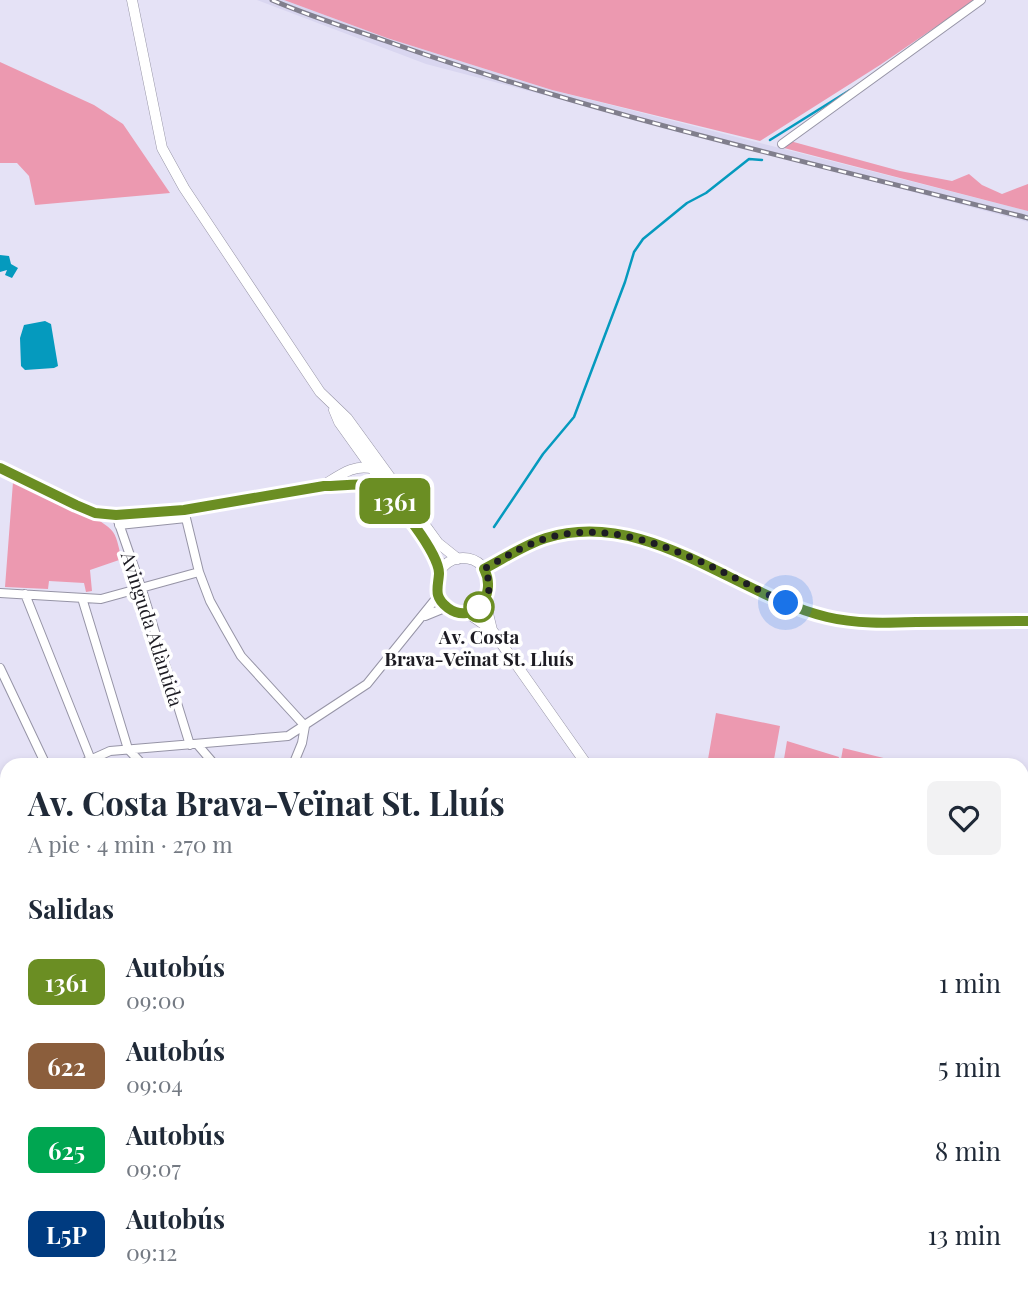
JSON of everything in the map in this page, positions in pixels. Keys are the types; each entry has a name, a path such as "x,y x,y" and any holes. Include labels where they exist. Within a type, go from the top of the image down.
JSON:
{"street":[{"path":"132,0 162,148 184,188 314,383 349,422 438,543 457,559"},
{"path":"782,144 981,0"},
{"path":"332,406 339,422 431,551 439,572"},
{"path":"349,422 369,457 371,475 363,484"},
{"path":"347,472 355,454 352,440"},
{"path":"324,486 347,472 363,466 371,467 380,471 397,495 406,501"},
{"path":"0,468 76,505 117,520 185,514 324,486 363,484 380,489 393,499"},
{"path":"185,514 199,572 210,601 242,656 305,726"},
{"name":"Avinguda Atlàntida","path":"117,520 193,744"},
{"path":"484,569 523,547 548,538 573,534 618,535 659,545 786,603 827,617 860,623 1028,621"},
{"path":"457,559 477,562 484,569 490,584 485,601 477,609 456,612 447,607 438,596 436,584 439,572 457,559"},
{"path":"0,593 101,600 199,572"},
{"path":"24,594 90,758"},
{"path":"97,758 110,751 288,736 367,684 438,596"},
{"path":"82,598 128,749 136,758"},
{"path":"485,601 492,630"},
{"path":"422,617 447,607"},
{"path":"466,612 492,630 582,758"},
{"path":"0,668 43,758"},
{"path":"0,692 9,687"},
{"path":"296,758 305,726"},
{"path":"193,744 208,758"}],"shaded area":[{"path":"257,0 284,0 387,38 552,90 1028,211 1028,222 426,64"},
{"path":"284,0 975,0 880,65 760,141 552,90 387,38"},
{"path":"0,62 94,105 123,124 170,193 35,205 29,176 17,163 0,163"},
{"path":"790,141 900,171 952,181 969,174 982,185 1002,194 1028,184 1028,211 784,148"},
{"path":"13,482 82,511 113,532 122,559 90,570 92,591 86,592 84,583 49,581 48,589 5,587"},
{"path":"716,713 780,726 774,758 708,758"},
{"path":"787,741 839,757 839,758 784,758"},
{"path":"843,748 884,758 841,758"}],"water":[{"path":"0,255 9,256 11,264 18,268 12,278 5,275 7,270 0,272"},
{"path":"45,321 51,324 58,366 25,370 21,366 20,338 24,325"}],"waterway":[{"path":"770,140 850,90"},
{"path":"494,527 543,454 574,417 634,252 643,239 687,203 706,193 749,159 762,160"}],"railway":[{"path":"272,0 343,27 544,92 705,137 1028,218"}],"bus line":[{"name":"1361","path":"0,468 95,513 116,515 184,510 324,486 363,484 380,489 393,499 431,551 439,572 436,584 438,596 447,607 456,612 477,609 485,601 490,584 484,569 523,547 548,538 595,533 618,535 659,545 786,603 827,617 860,623 1028,621"}],"place":[{"name":"Av. Costa Brava-Veïnat St. Lluís","path":"479,607"}],"route":[{"path":"479,607 477,609 489,593 490,584 484,569 523,547 548,538 595,533 618,535 659,545 786,603"}]}
